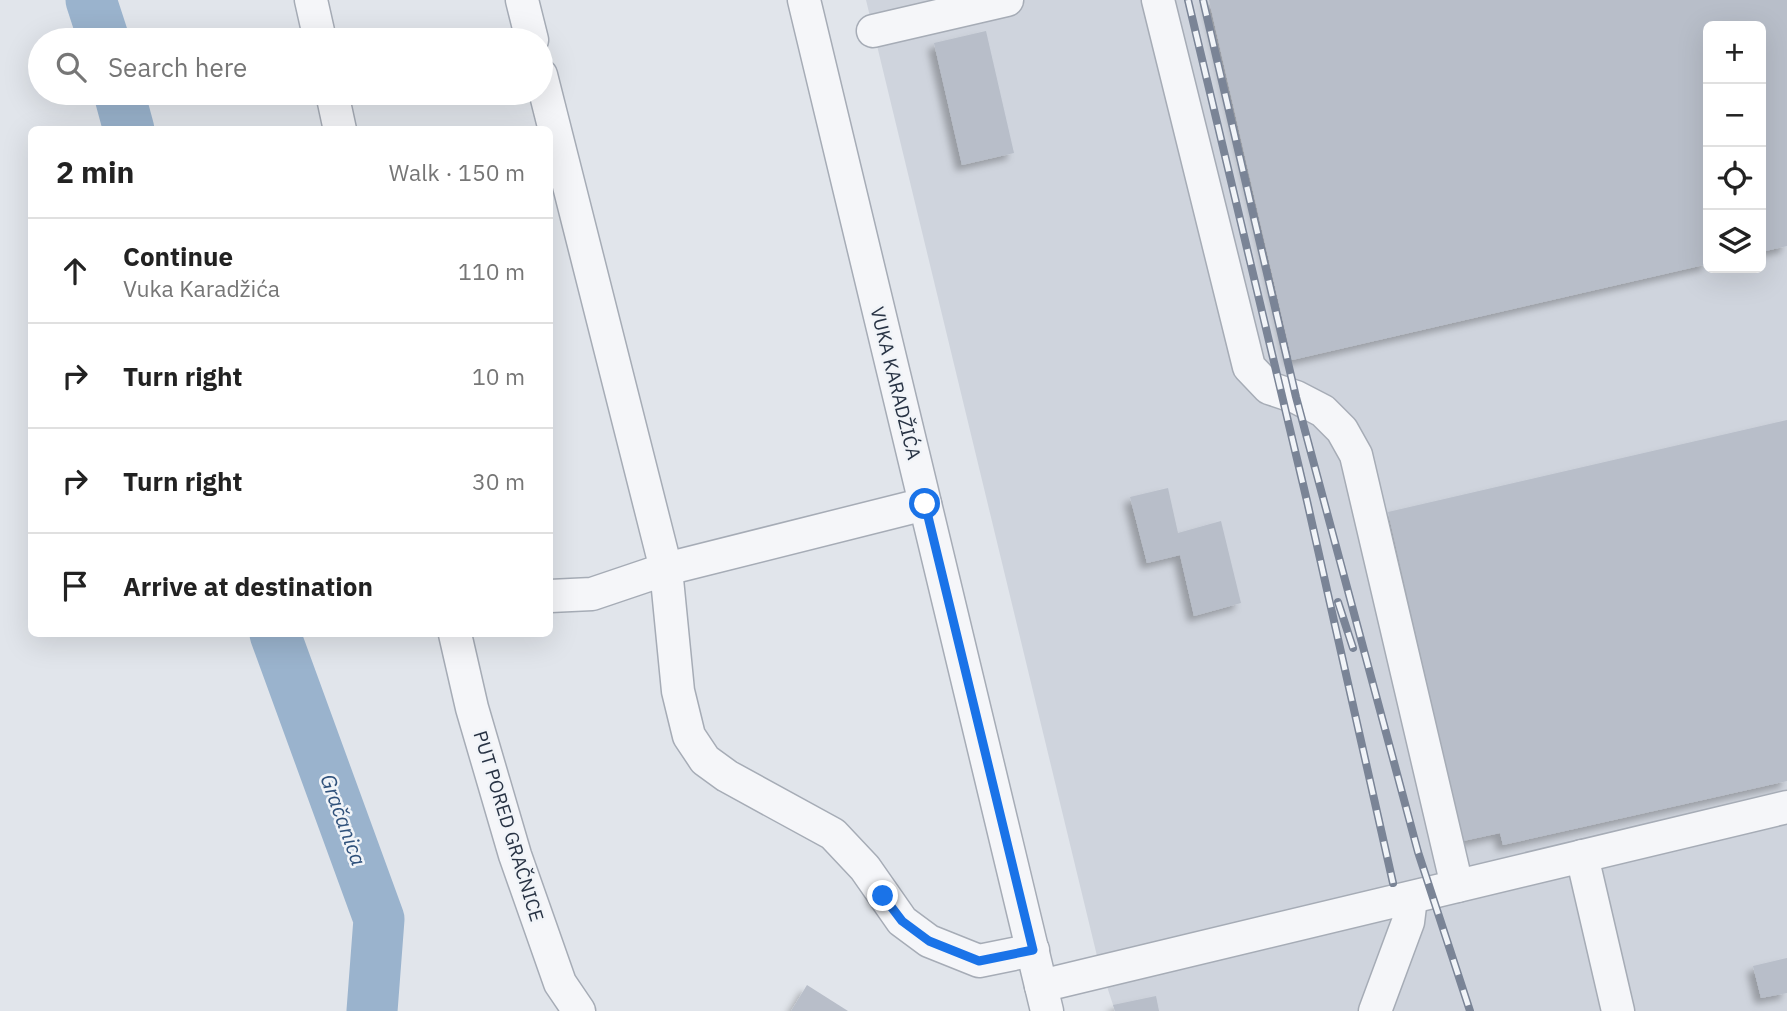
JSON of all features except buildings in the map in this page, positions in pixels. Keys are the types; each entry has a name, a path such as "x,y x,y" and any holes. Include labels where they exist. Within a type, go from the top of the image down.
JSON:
{"street":[{"path":"311,0 317,28"},
{"name":"VUKA KARADŽIĆA","path":"804,0 1044,999"},
{"path":"873,31 1007,0"},
{"path":"1158,0 1249,367 1269,388 1296,397 1323,411 1342,430 1356,455 1457,886"},
{"path":"529,1 531,28"},
{"path":"335,105 339,126"},
{"path":"549,105 666,569 678,691 689,736 705,760 727,776 832,834 865,868 902,921 929,941 979,961 1033,950"},
{"path":"553,596 592,594 666,569 925,504"},
{"name":"PUT PORED GRAČNICE","path":"456,637 472,708 515,855 559,983 579,1011"},
{"path":"1044,999 1457,886 1787,807"},
{"path":"1582,856 1618,1011"},
{"path":"1375,1011 1408,922 1411,898"}],"shaded area":[{"path":"866,0 1787,0 1787,1011 1115,1011 1097,956"}],"waterway":[{"name":"Gračanica","path":"91,0 100,28"},
{"name":"Gračanica","path":"122,105 128,126"},
{"name":"Gračanica","path":"276,637 379,919 372,1011"}],"railway":[{"path":"1188,0 1307,501 1393,883"},
{"path":"1203,0 1296,397 1418,852 1470,1011"},
{"path":"1338,602 1353,648"}],"route":[{"path":"883,896 902,921 929,941 979,961 1033,950 925,504"}]}
